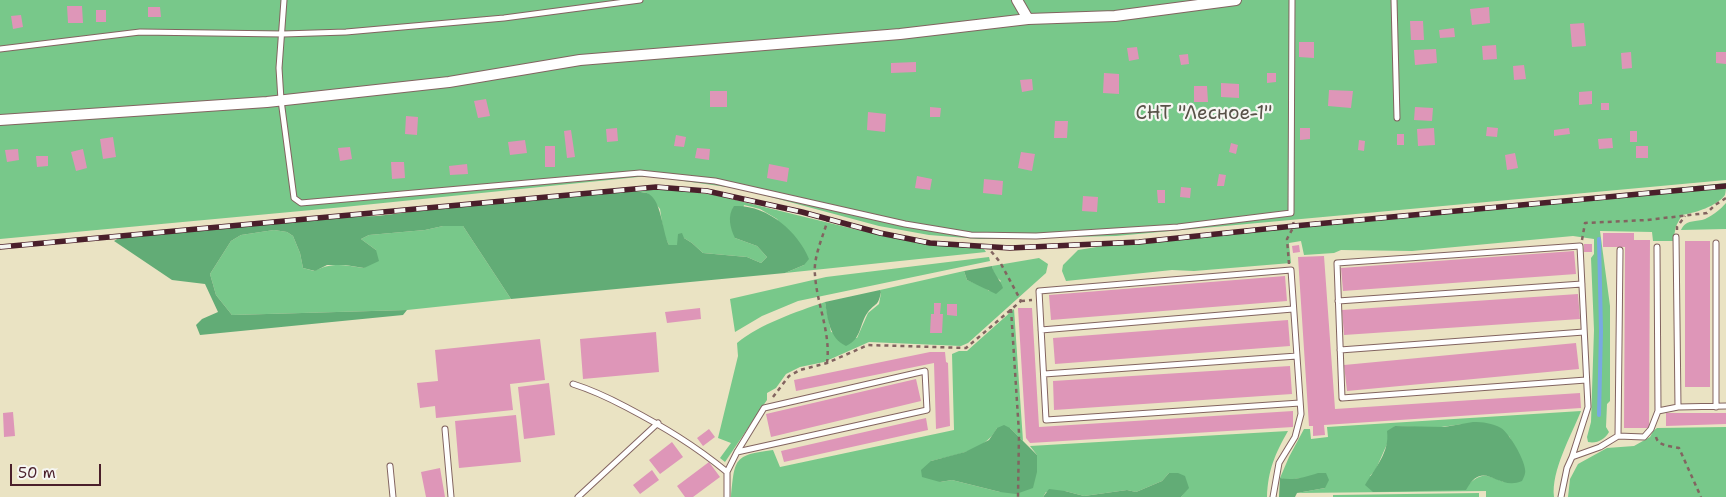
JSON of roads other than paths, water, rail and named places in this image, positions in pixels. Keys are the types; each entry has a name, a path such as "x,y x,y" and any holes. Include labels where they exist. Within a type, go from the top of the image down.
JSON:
{"street":[{"path":"1017,0 1028,19"},
{"path":"0,120 268,102 449,82 580,60 900,34 1028,19 1115,16 1236,0"}],"lane":[{"path":"284,0 279,68 281,100 294,198 301,203 640,173 715,181 905,224 971,235 1036,236 1178,227 1291,213 1292,0"},
{"path":"0,49 140,32 282,34 346,32 504,18 640,0"},
{"path":"1394,0 1397,118"},
{"path":"1676,237 1678,407"},
{"path":"1716,243 1716,407"},
{"path":"1561,497 1567,468 1588,407 1580,246 1336,263 1342,398 1586,380"},
{"path":"1572,457 1600,447 1618,436 1644,437 1652,426 1658,411 1657,246"},
{"path":"1618,436 1620,250"},
{"path":"1273,497 1279,463 1295,436 1301,414 1291,270 1039,291 1046,420 1300,403"},
{"path":"1338,301 1582,284"},
{"path":"1041,330 1294,309"},
{"path":"1340,350 1584,332"},
{"path":"1044,374 1297,356"},
{"path":"727,497 727,472 737,452 764,408 925,371 927,410 737,452"},
{"path":"573,384 591,389 658,423 700,450 727,472"},
{"path":"1658,411 1678,407 1726,406"},
{"path":"578,497 658,423"},
{"path":"445,429 451,497"},
{"path":"390,466 393,497"}],"waterway":[{"path":"1599,239 1601,331 1599,415"}],"railway":[{"path":"0,247 656,187 707,191 802,212 880,233 930,243 1010,248 1139,242 1726,186"}],"park label":[{"name":"СНТ \"Лесное-1\"","path":"1204,114"}]}
